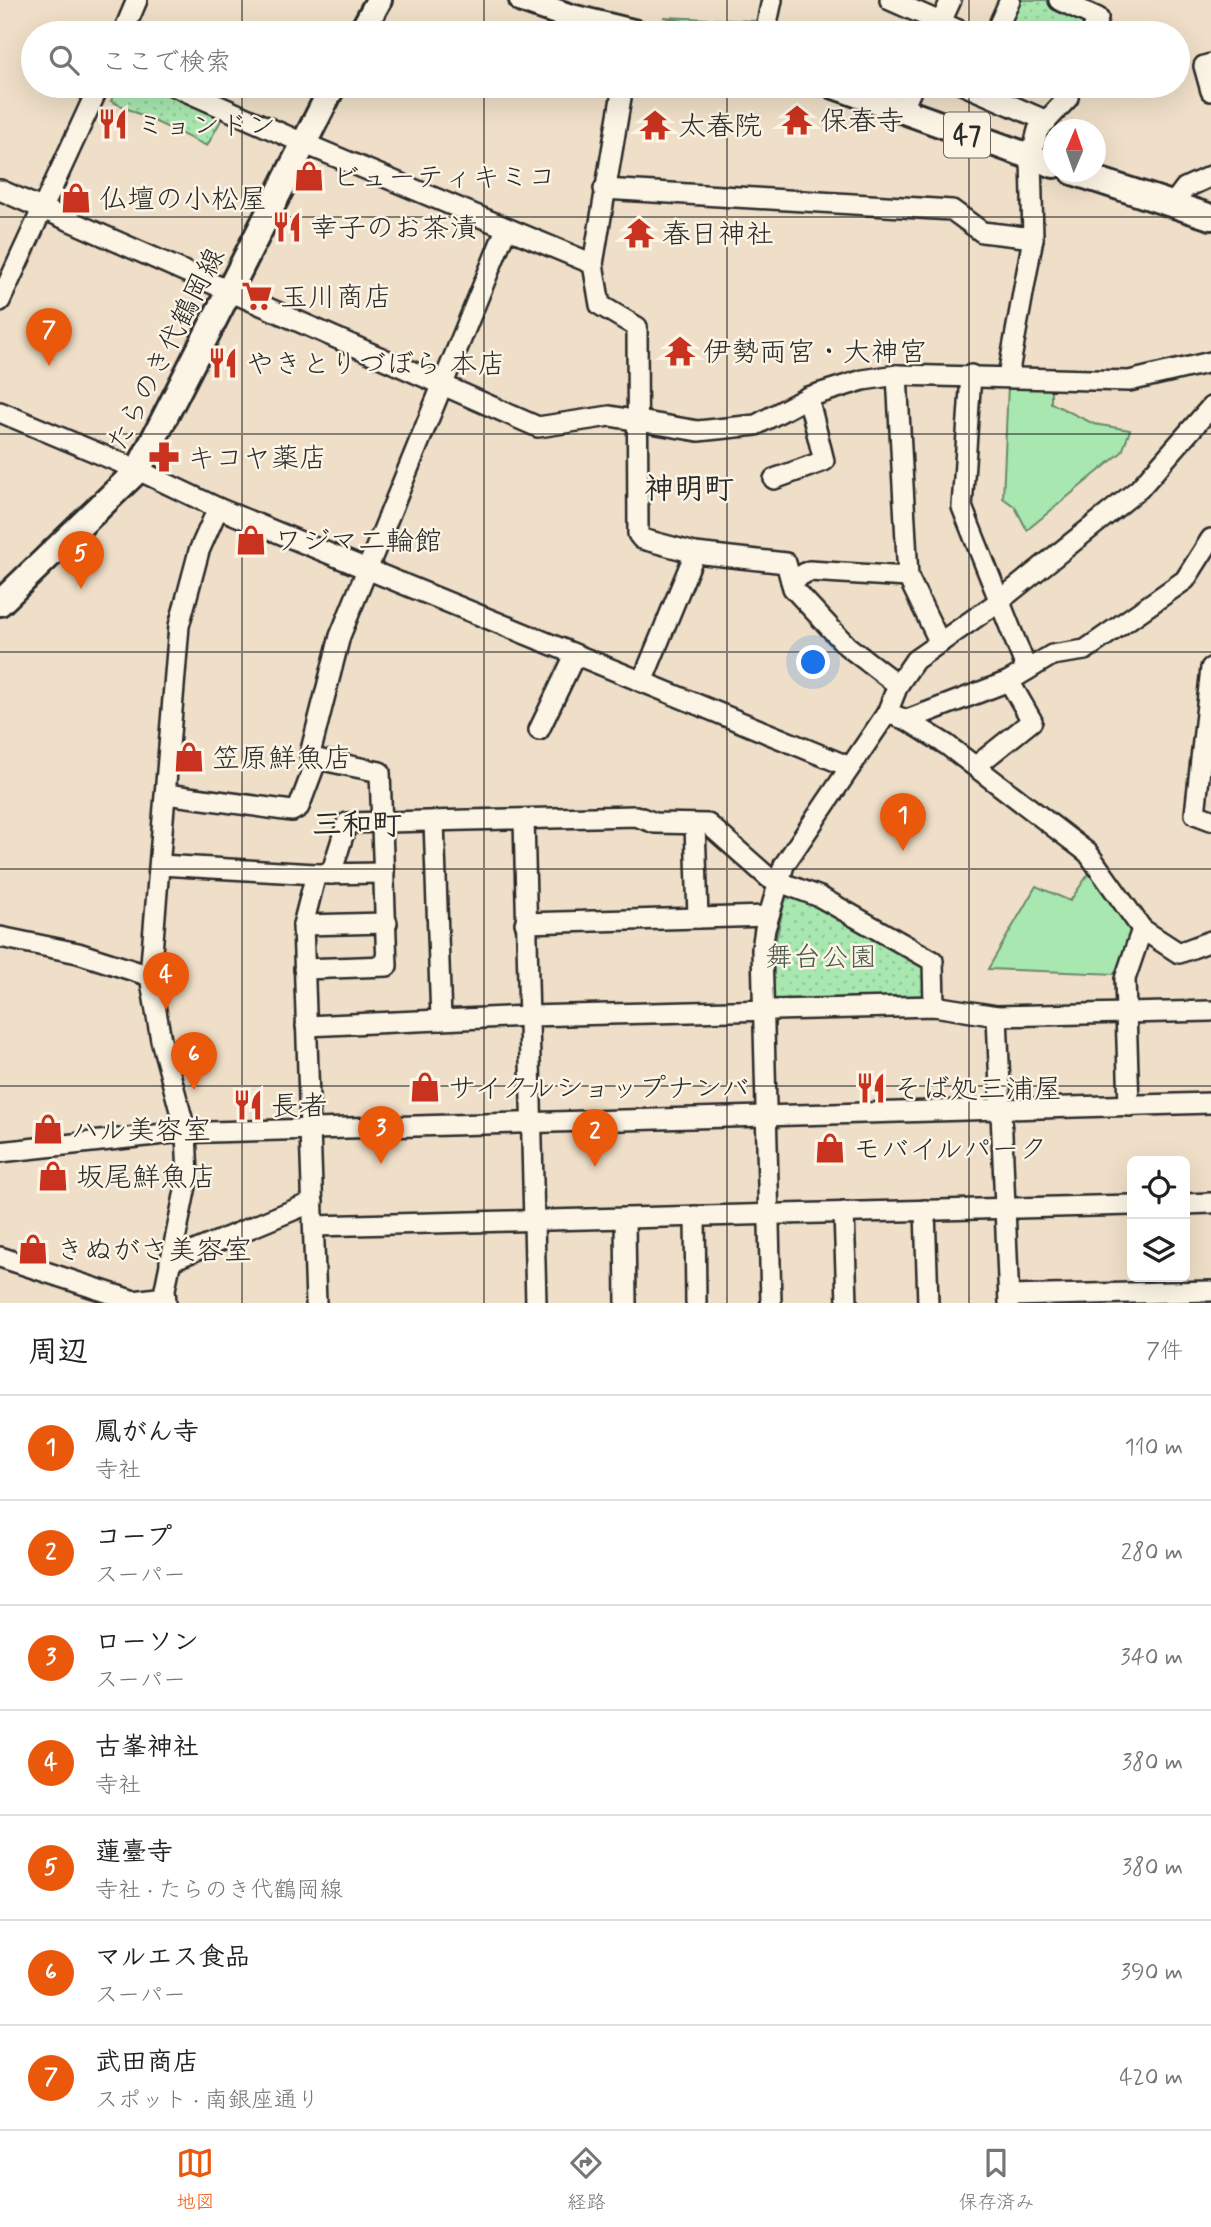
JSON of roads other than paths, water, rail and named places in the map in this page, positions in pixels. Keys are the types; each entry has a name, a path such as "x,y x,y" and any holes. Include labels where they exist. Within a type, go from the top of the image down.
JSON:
{"main road":[{"path":"368,21 379,0"},
{"path":"522,0 586,21"},
{"name":"たらのき代鶴岡線","path":"0,603 138,470 327,98"},
{"name":"47","path":"867,98 1042,162"},
{"path":"1104,182 1211,217"}],"street":[{"path":"128,21 137,0"},
{"path":"768,21 772,0"},
{"path":"890,0 927,21"},
{"path":"942,21 951,0"},
{"path":"1000,21 1010,0"},
{"path":"1059,0 1098,18 1097,21"},
{"path":"1211,64 1204,66 1211,91"},
{"path":"0,302 94,98"},
{"path":"201,98 593,264"},
{"path":"620,98 593,264 600,305 637,327 638,534 642,539 695,553 786,563 793,588 847,646 898,685"},
{"path":"902,111 908,98"},
{"path":"994,98 1043,119"},
{"path":"1049,119 1068,98"},
{"path":"1008,376 1032,238 1042,162 1038,130 1043,125"},
{"path":"1173,204 1185,188 1211,176"},
{"path":"604,189 952,211 982,232 1032,238"},
{"path":"0,190 538,427 610,416 698,432 756,425 808,397 863,380 897,375 1008,376 1129,382 1211,362"},
{"path":"304,969 387,966 384,822 380,772 317,759 310,754 340,635 506,229"},
{"path":"897,375 908,577 940,643"},
{"path":"971,375 962,507 1027,670"},
{"path":"774,479 824,461 808,397"},
{"path":"771,1303 762,949 768,916 784,865 887,713 898,685 915,660 998,601 1139,489 1211,407"},
{"path":"0,412 138,470 218,508 850,767"},
{"path":"0,1257 134,1301 166,1300 170,1261 188,1176 186,1133 161,1041 150,976 179,626 200,551 218,508"},
{"path":"907,720 1009,681 1052,655 1085,650 1185,580 1211,539"},
{"path":"642,682 695,553"},
{"path":"791,581 809,571 908,577"},
{"path":"539,730 575,654"},
{"path":"1211,667 1195,814 1211,820"},
{"path":"976,766 1032,721 1009,681"},
{"path":"887,713 907,720 976,766 1088,853 1142,929 1179,953 1211,941"},
{"path":"166,794 292,811 299,807 317,759"},
{"path":"316,1303 303,925 347,823 636,816 655,823 708,824 769,878 820,897 933,961 934,1006"},
{"path":"524,819 536,1303"},
{"path":"434,821 441,1020"},
{"path":"695,824 698,918"},
{"path":"160,865 324,874 384,873"},
{"path":"526,923 768,916"},
{"path":"303,925 387,923"},
{"path":"1129,1106 1125,979 1142,929"},
{"path":"0,937 78,953 150,976"},
{"path":"306,1026 528,1016 934,1006 997,1016 1211,1011"},
{"path":"997,1016 1009,1300 1211,1292"},
{"path":"0,1152 186,1133 1211,1103"},
{"path":"170,1261 313,1202"},
{"path":"1190,1204 1211,1203"},
{"path":"314,1226 1127,1205"},
{"path":"925,1210 928,1303"},
{"path":"844,1213 847,1303"},
{"path":"695,1216 696,1303"},
{"path":"625,1218 626,1303"},
{"path":"1202,1303 1211,1292"}],"place":[{"name":"保春寺","path":"797,120"},
{"name":"ミョンドン","path":"113,124"},
{"name":"太春院","path":"655,125"},
{"name":"ビューティキミコ","path":"309,176"},
{"name":"仏壇の小松屋","path":"76,198"},
{"name":"幸子のお茶漬","path":"287,227"},
{"name":"春日神社","path":"639,233"},
{"name":"玉川商店","path":"257,296"},
{"name":"伊勢両宮・大神宮","path":"680,351"},
{"name":"やきとりづぼら 本店","path":"223,363"},
{"name":"武田商店","path":"49,366"},
{"name":"キコヤ薬店","path":"164,457"},
{"name":"ワジマ二輪館","path":"251,540"},
{"name":"蓮臺寺","path":"81,589"},
{"name":"笠原鮮魚店","path":"189,757"},
{"name":"鳳がん寺","path":"903,851"},
{"name":"古峯神社","path":"166,1010"},
{"name":"サイクルショップナンバ","path":"425,1087"},
{"name":"そば処三浦屋","path":"871,1088"},
{"name":"マルエス食品","path":"194,1090"},
{"name":"長者","path":"248,1105"},
{"name":"ハル美容室","path":"48,1129"},
{"name":"モバイルパーク","path":"830,1148"},
{"name":"ローソン","path":"381,1164"},
{"name":"コープ","path":"595,1167"},
{"name":"坂尾鮮魚店","path":"53,1176"},
{"name":"きぬがさ美容室","path":"33,1249"}],"district":[{"name":"神明町","path":"689,488"},
{"name":"三和町","path":"357,824"}],"park label":[{"name":"舞台公園","path":"821,956"}]}
